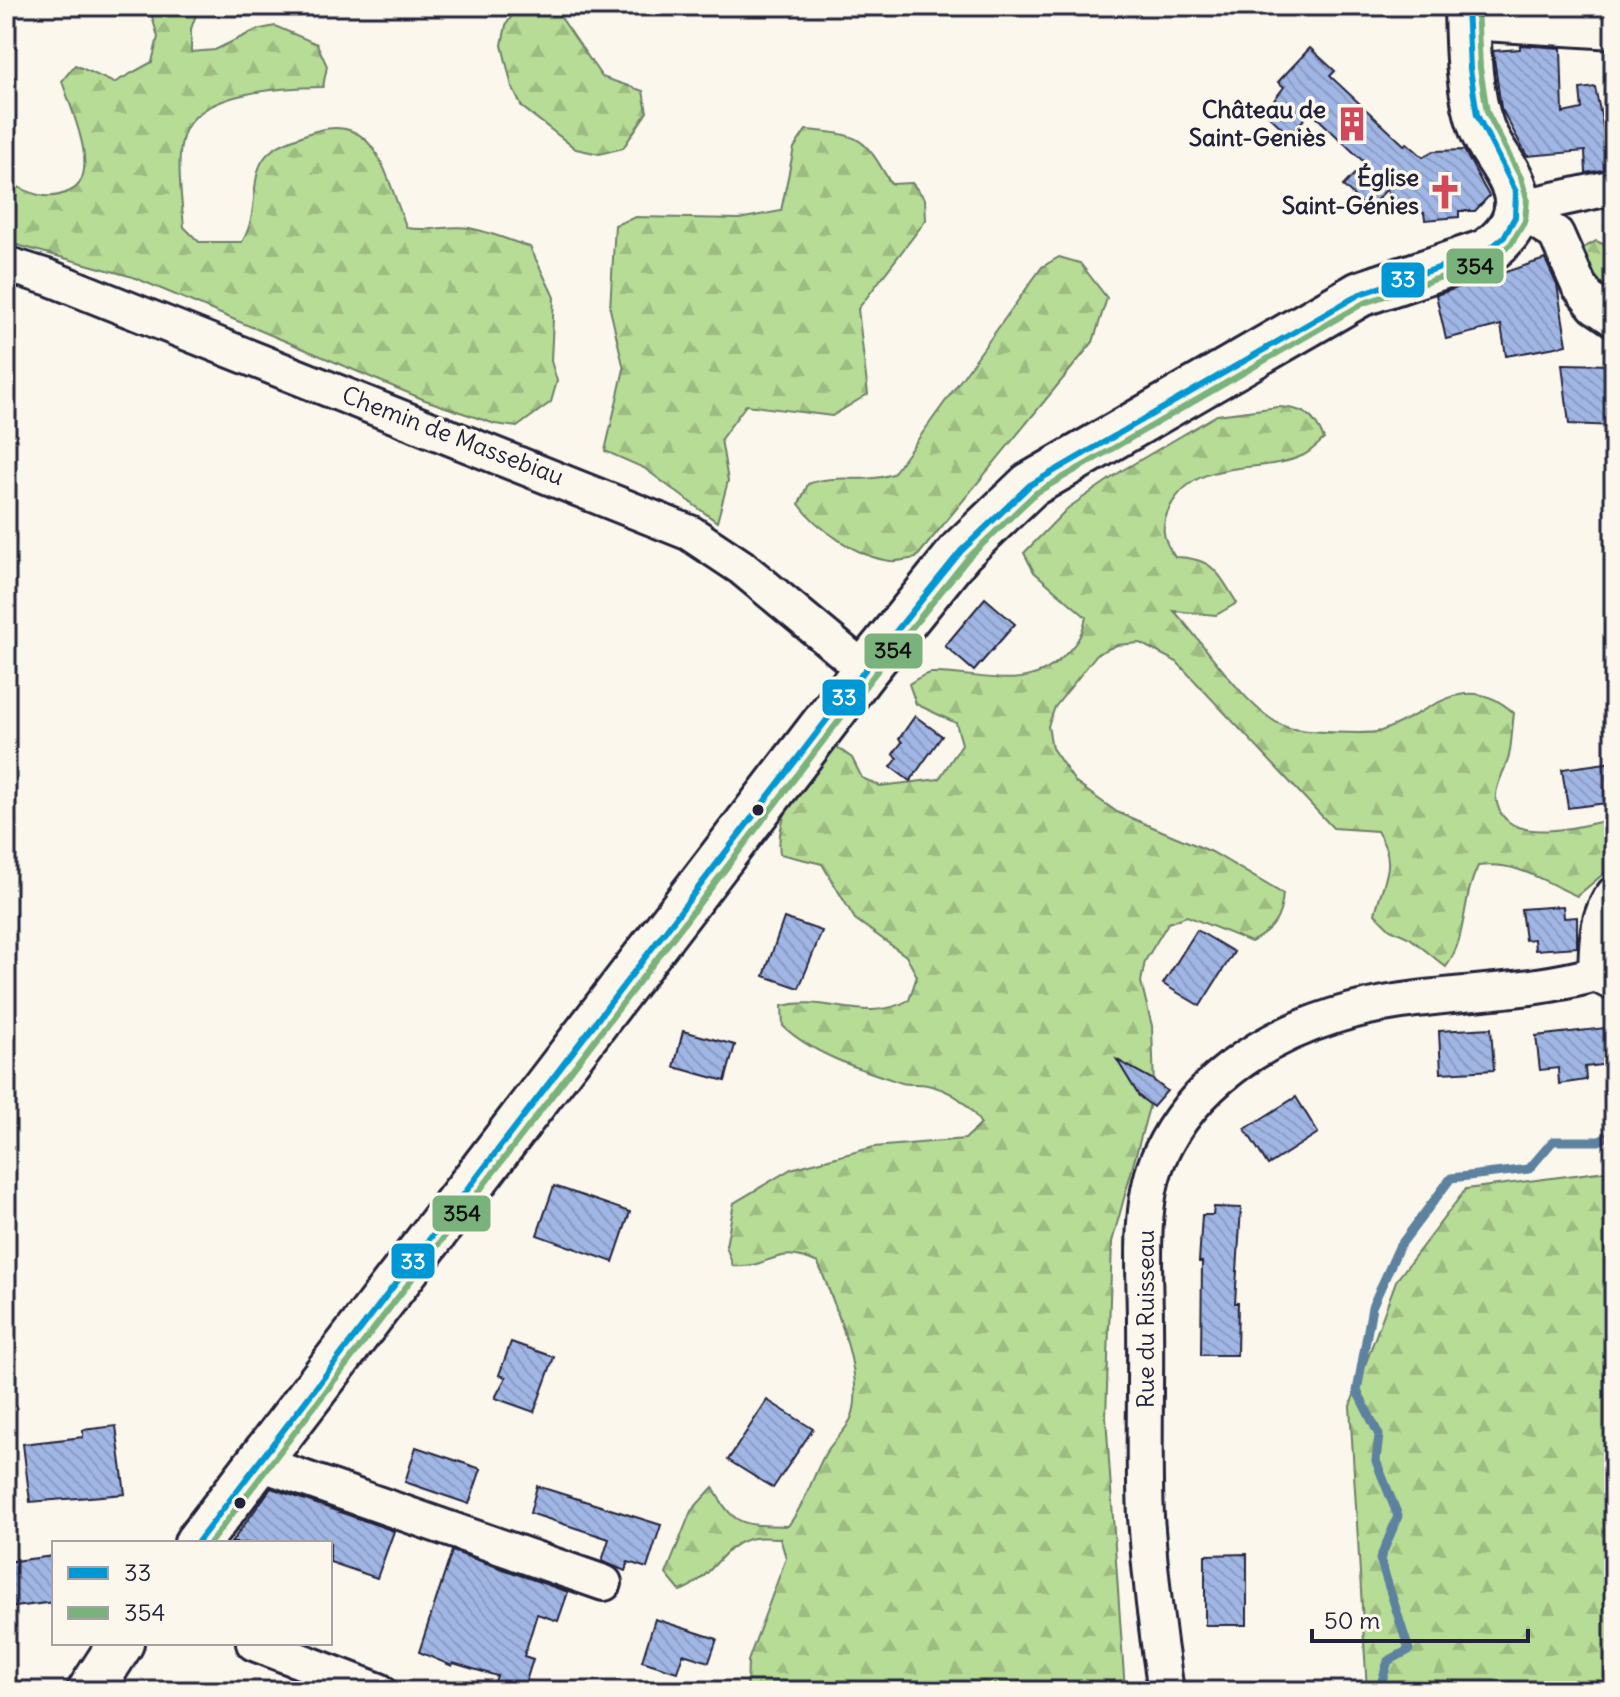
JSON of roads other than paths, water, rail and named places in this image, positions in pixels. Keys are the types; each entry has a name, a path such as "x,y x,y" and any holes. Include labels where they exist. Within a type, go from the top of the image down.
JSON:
{"main road":[{"path":"198,1541 865,670 961,551 1030,485 1360,294 1486,252 1500,242 1514,224 1517,208 1512,184 1482,130 1474,99 1467,14"},
{"path":"90,1691 120,1645"}],"street":[{"path":"1467,14 1614,31"},
{"path":"1517,208 1614,187"},
{"path":"1517,208 1556,234 1579,286 1595,306 1614,319"},
{"name":"Chemin de Massebiau","path":"6,264 65,284 690,533 741,567 865,670"},
{"name":"Rue du Ruisseau","path":"1166,1691 1146,1517 1145,1224 1158,1158 1179,1121 1209,1085 1261,1047 1333,1016 1394,1000 1605,979 1597,942 1604,906 1614,894"},
{"path":"257,1462 604,1583"},
{"path":"259,1645 379,1691"}],"waterway":[{"path":"1379,1691 1388,1661 1409,1650 1380,1559 1398,1516 1376,1461 1379,1435 1357,1391 1372,1307 1399,1247 1451,1178 1529,1169 1553,1141 1599,1141 1614,1134"}],"place":[{"name":"Château de Saint-Geniès","path":"1352,124"},
{"name":"Église Saint-Génies","path":"1445,192"}]}
